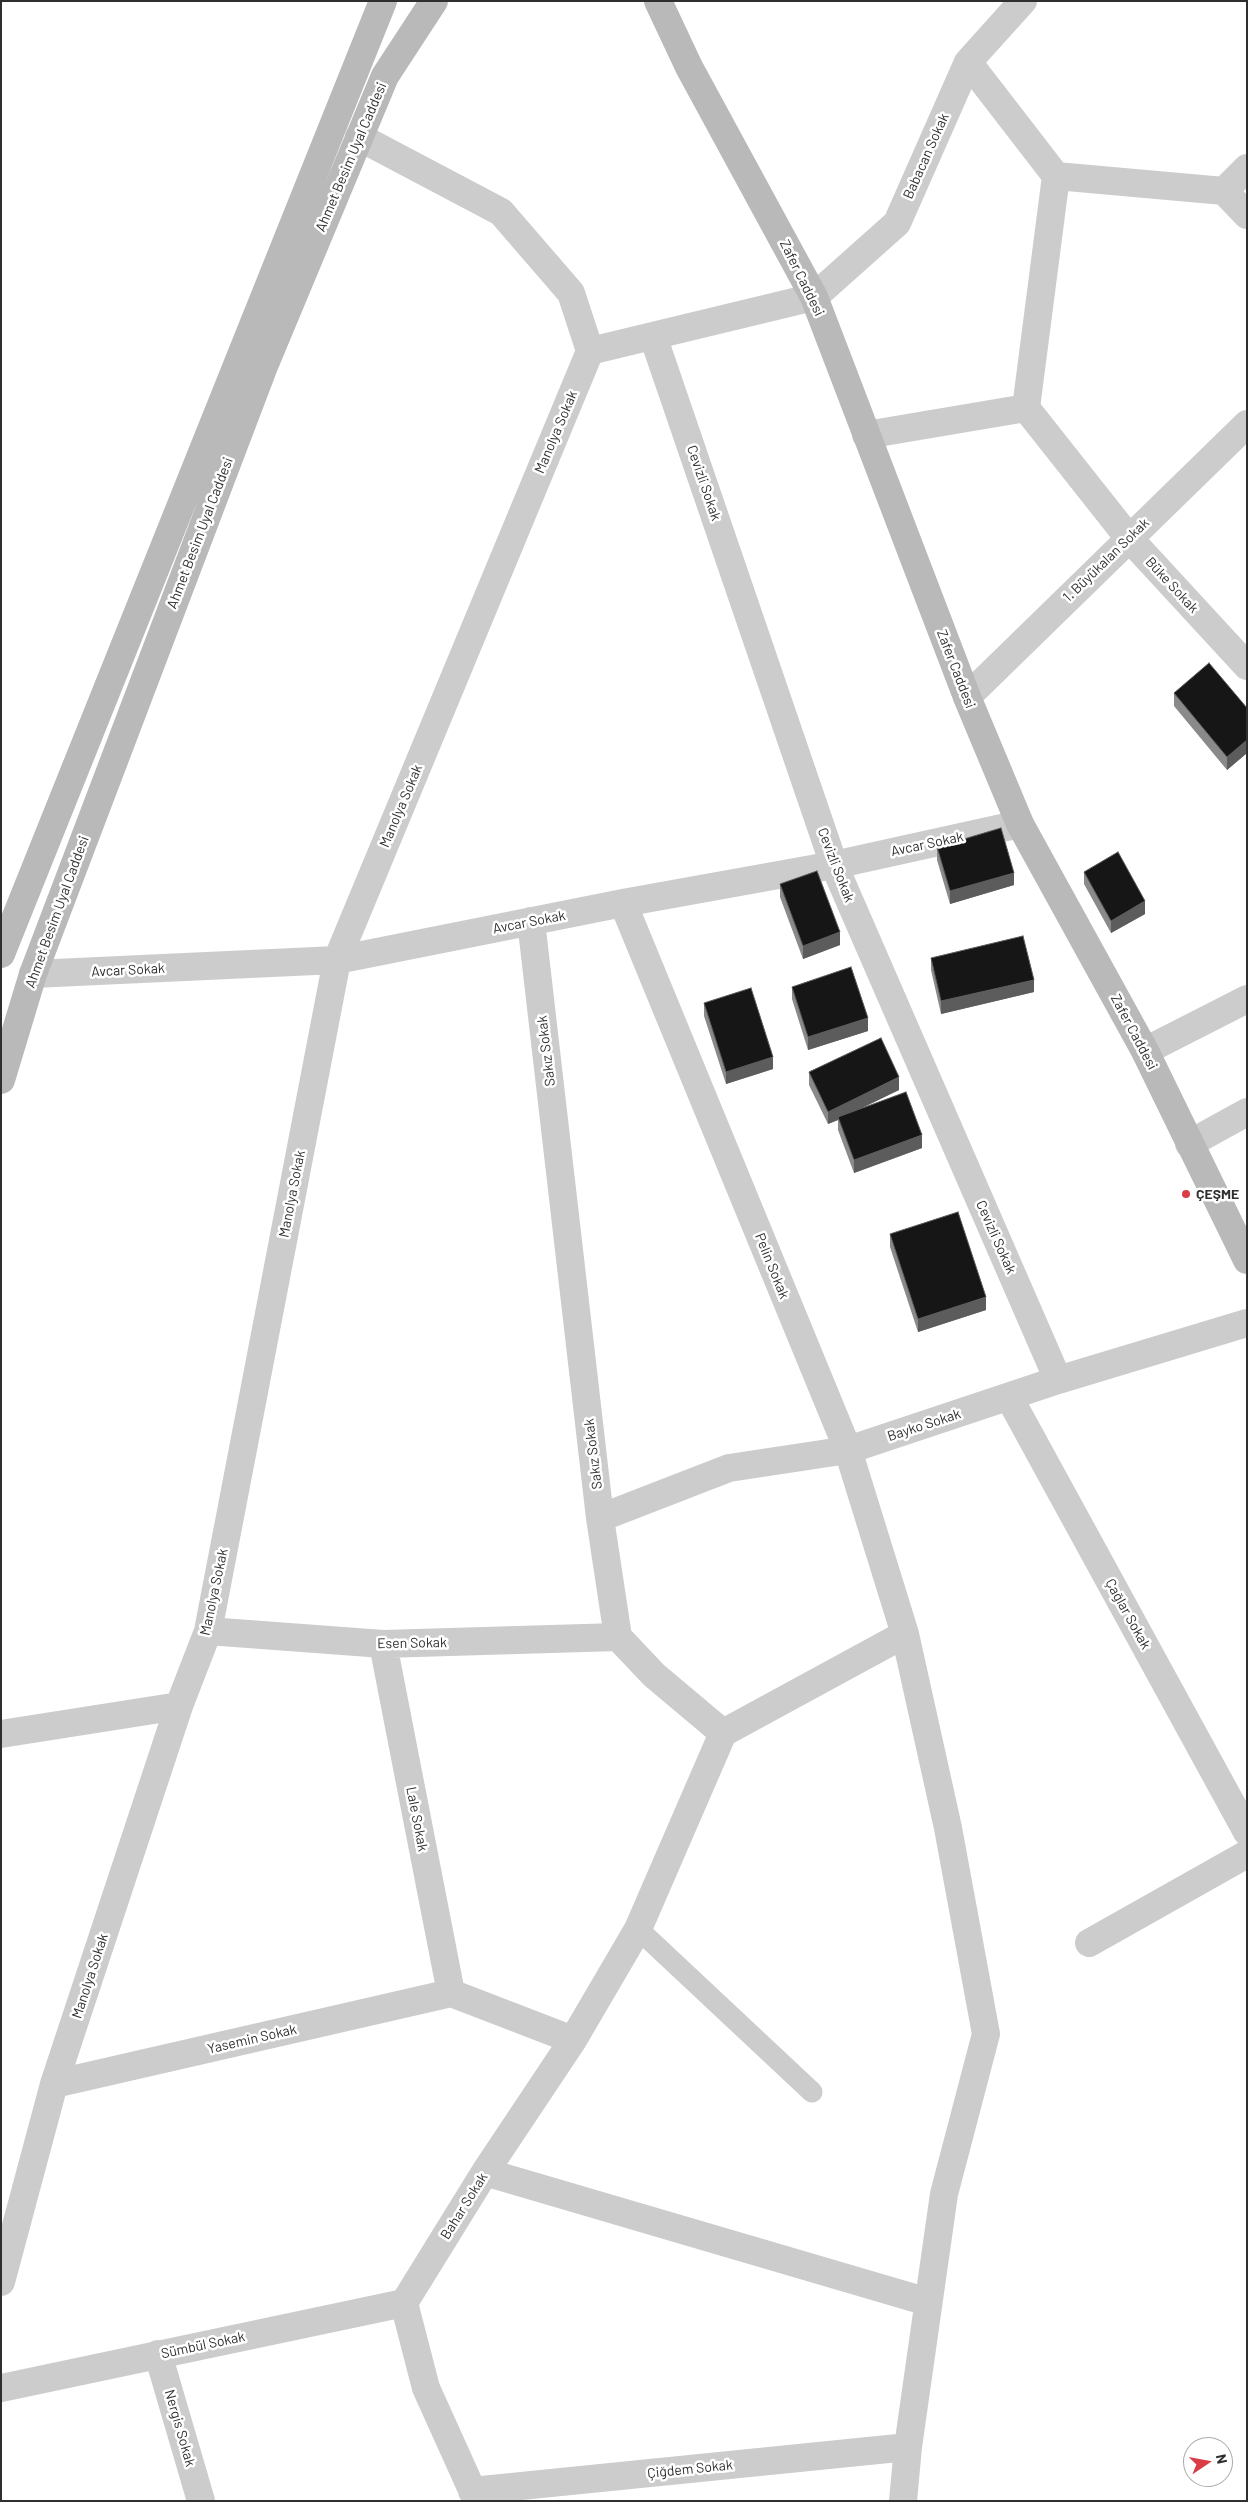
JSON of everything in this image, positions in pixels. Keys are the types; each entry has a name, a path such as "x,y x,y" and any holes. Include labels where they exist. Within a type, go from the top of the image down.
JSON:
{"main road":[{"name":"Ahmet Besim Uyal Caddesi","path":"1,954 383,1"},
{"name":"Ahmet Besim Uyal Caddesi","path":"1,1080 33,974 264,366 385,76 434,1"},
{"name":"Zafer Caddesi","path":"658,1 690,67 814,297 967,697 1020,824 1145,1051 1247,1260"},
{"name":"Zafer Caddesi","path":"668,1 690,67"}],"street":[{"name":"Babacan Sokak","path":"814,297 897,223 968,62 1023,1"},
{"path":"866,435 1026,408 1056,176 968,62"},
{"path":"359,137 501,212 571,293 590,351 814,297"},
{"path":"1224,191 1247,168"},
{"path":"1056,176 1224,191 1247,215"},
{"name":"Cevizli Sokak","path":"653,336 834,865 1058,1380"},
{"name":"Manolya Sokak","path":"1,2282 54,2084 179,1706 208,1631 337,960 590,351"},
{"name":"Büke Sokak","path":"1026,408 1128,537 1247,666"},
{"name":"1. Büyükalan Sokak","path":"967,697 1128,537 1247,424"},
{"name":"Avcar Sokak","path":"33,974 337,960 623,903 834,865 1020,824"},
{"name":"Pelin Sokak","path":"623,903 848,1450 905,1634 948,1828 986,2034 944,2194 908,2447 903,2501"},
{"name":"Sakız Sokak","path":"531,921 600,1518 618,1637"},
{"path":"1145,1051 1247,999"},
{"path":"1189,1144 1247,1112"},
{"name":"Bayko Sokak","path":"600,1518 728,1468 848,1450 1058,1380 1247,1323"},
{"name":"Çağlar Sokak","path":"1009,1396 1247,1832"},
{"name":"Esen Sokak","path":"208,1631 382,1644 618,1637"},
{"path":"618,1637 654,1675 723,1733 905,1634"},
{"name":"Lale Sokak","path":"382,1644 451,1994"},
{"path":"1,1734 179,1706"},
{"name":"Bahar Sokak","path":"404,2303 485,2172 573,2040 638,1929 723,1733"},
{"path":"1089,1943 1247,1854"},
{"path":"451,1994 573,2040"},
{"name":"Yasemin Sokak","path":"54,2084 451,1994"},
{"path":"485,2172 928,2302"},
{"path":"404,2303 426,2388 475,2496"},
{"name":"Sümbül Sokak","path":"1,2388 404,2303"},
{"name":"Nergis Sokak","path":"158,2354 201,2501"},
{"name":"Çiğdem Sokak","path":"475,2496 908,2447"}],"lane":[{"path":"638,1929 812,2092"}],"building":[{"path":"1209,663 1247,708 1247,740 1227,757 1174,693"},
{"path":"1001,828 1014,873 950,891 937,847"},
{"path":"1118,852 1145,901 1111,921 1084,872"},
{"path":"817,871 840,932 803,946 780,884"},
{"path":"1023,936 1034,980 941,1001 931,958"},
{"path":"851,967 868,1018 808,1037 792,987"},
{"path":"751,988 773,1057 726,1072 704,1003"},
{"path":"881,1038 899,1077 828,1112 809,1072"},
{"path":"906,1092 922,1135 854,1160 838,1117"},
{"path":"958,1212 986,1297 918,1319 890,1234"}],"place":[{"name":"ÇEŞME","path":"1186,1194"}]}
